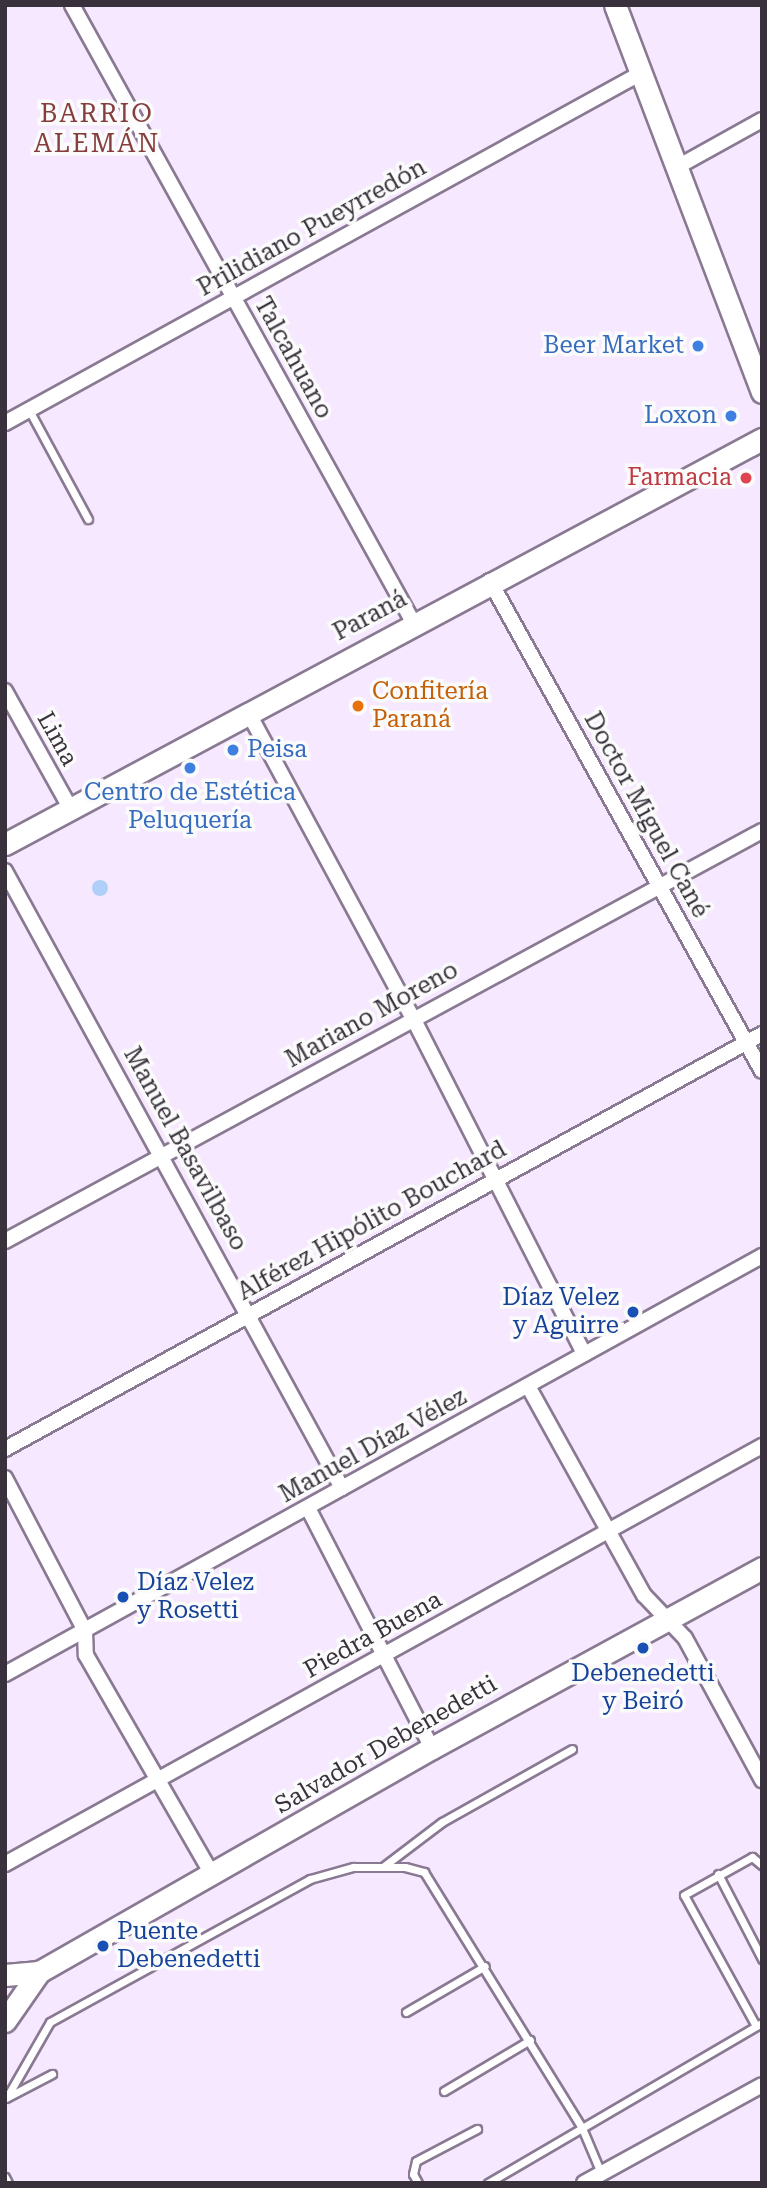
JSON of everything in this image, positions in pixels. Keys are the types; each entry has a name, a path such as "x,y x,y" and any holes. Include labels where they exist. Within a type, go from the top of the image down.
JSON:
{"street":[{"name":"Talcahuano","path":"72,5 413,622"},
{"path":"615,5 679,166 762,392"},
{"name":"Prilidiano Pueyrredón","path":"5,423 641,73"},
{"path":"679,166 762,120"},
{"name":"Paraná","path":"5,844 413,622 762,439"},
{"name":"Doctor Miguel Cané","path":"490,581 762,1071"},
{"name":"Lima","path":"5,691 70,808"},
{"path":"248,712 413,1018 584,1354"},
{"name":"Mariano Moreno","path":"5,1241 659,884 762,831"},
{"name":"Manuel Basavilbaso","path":"5,871 164,1154 342,1488"},
{"name":"Alférez Hipólito Bouchard","path":"5,1449 762,1034"},
{"path":"758,1258 762,1275"},
{"name":"Manuel Díaz Vélez","path":"5,1674 758,1258"},
{"path":"527,1386 644,1595 685,1638 762,1780"},
{"name":"Piedra Buena","path":"5,1864 762,1446"},
{"path":"5,1478 85,1631 86,1655 212,1874"},
{"path":"308,1508 432,1748"},
{"name":"Salvador Debenedetti","path":"5,1975 39,1972 432,1748 762,1568"},
{"name":"Salvador Debenedetti","path":"5,2021 39,1972"},
{"path":"584,2183 604,2178 762,2085"}],"lane":[{"path":"29,410 88,519"},
{"path":"384,1866 443,1822 572,1749"},
{"path":"488,2183 759,2024 684,1895 752,1857 762,1865"},
{"path":"6,2098 50,2022 310,1879 353,1867 384,1866 424,1872 485,1966 582,2128 604,2178"},
{"path":"718,1874 762,1959"},
{"path":"406,2012 485,1966"},
{"path":"444,2091 530,2040"},
{"path":"6,2098 52,2074"},
{"path":"418,2183 413,2174 416,2161 477,2129"},
{"path":"5,2177 8,2183"}],"water":[{"path":"100,880 106,882 106,894 100,896 94,894 92,888 94,882"}],"place":[{"name":"Beer Market","path":"698,346"},
{"name":"Loxon","path":"731,416"},
{"name":"Farmacia","path":"746,478"},
{"name":"Confitería Paraná","path":"358,706"},
{"name":"Peisa","path":"233,750"},
{"name":"Centro de Estética Peluquería","path":"190,768"},
{"name":"Díaz Velez y Aguirre","path":"633,1312"},
{"name":"Díaz Velez y Rosetti","path":"123,1597"},
{"name":"Debenedetti y Beiró","path":"643,1648"},
{"name":"Puente Debenedetti","path":"103,1946"}],"district":[{"name":"BARRIO ALEMÁN","path":"97,129"}]}
